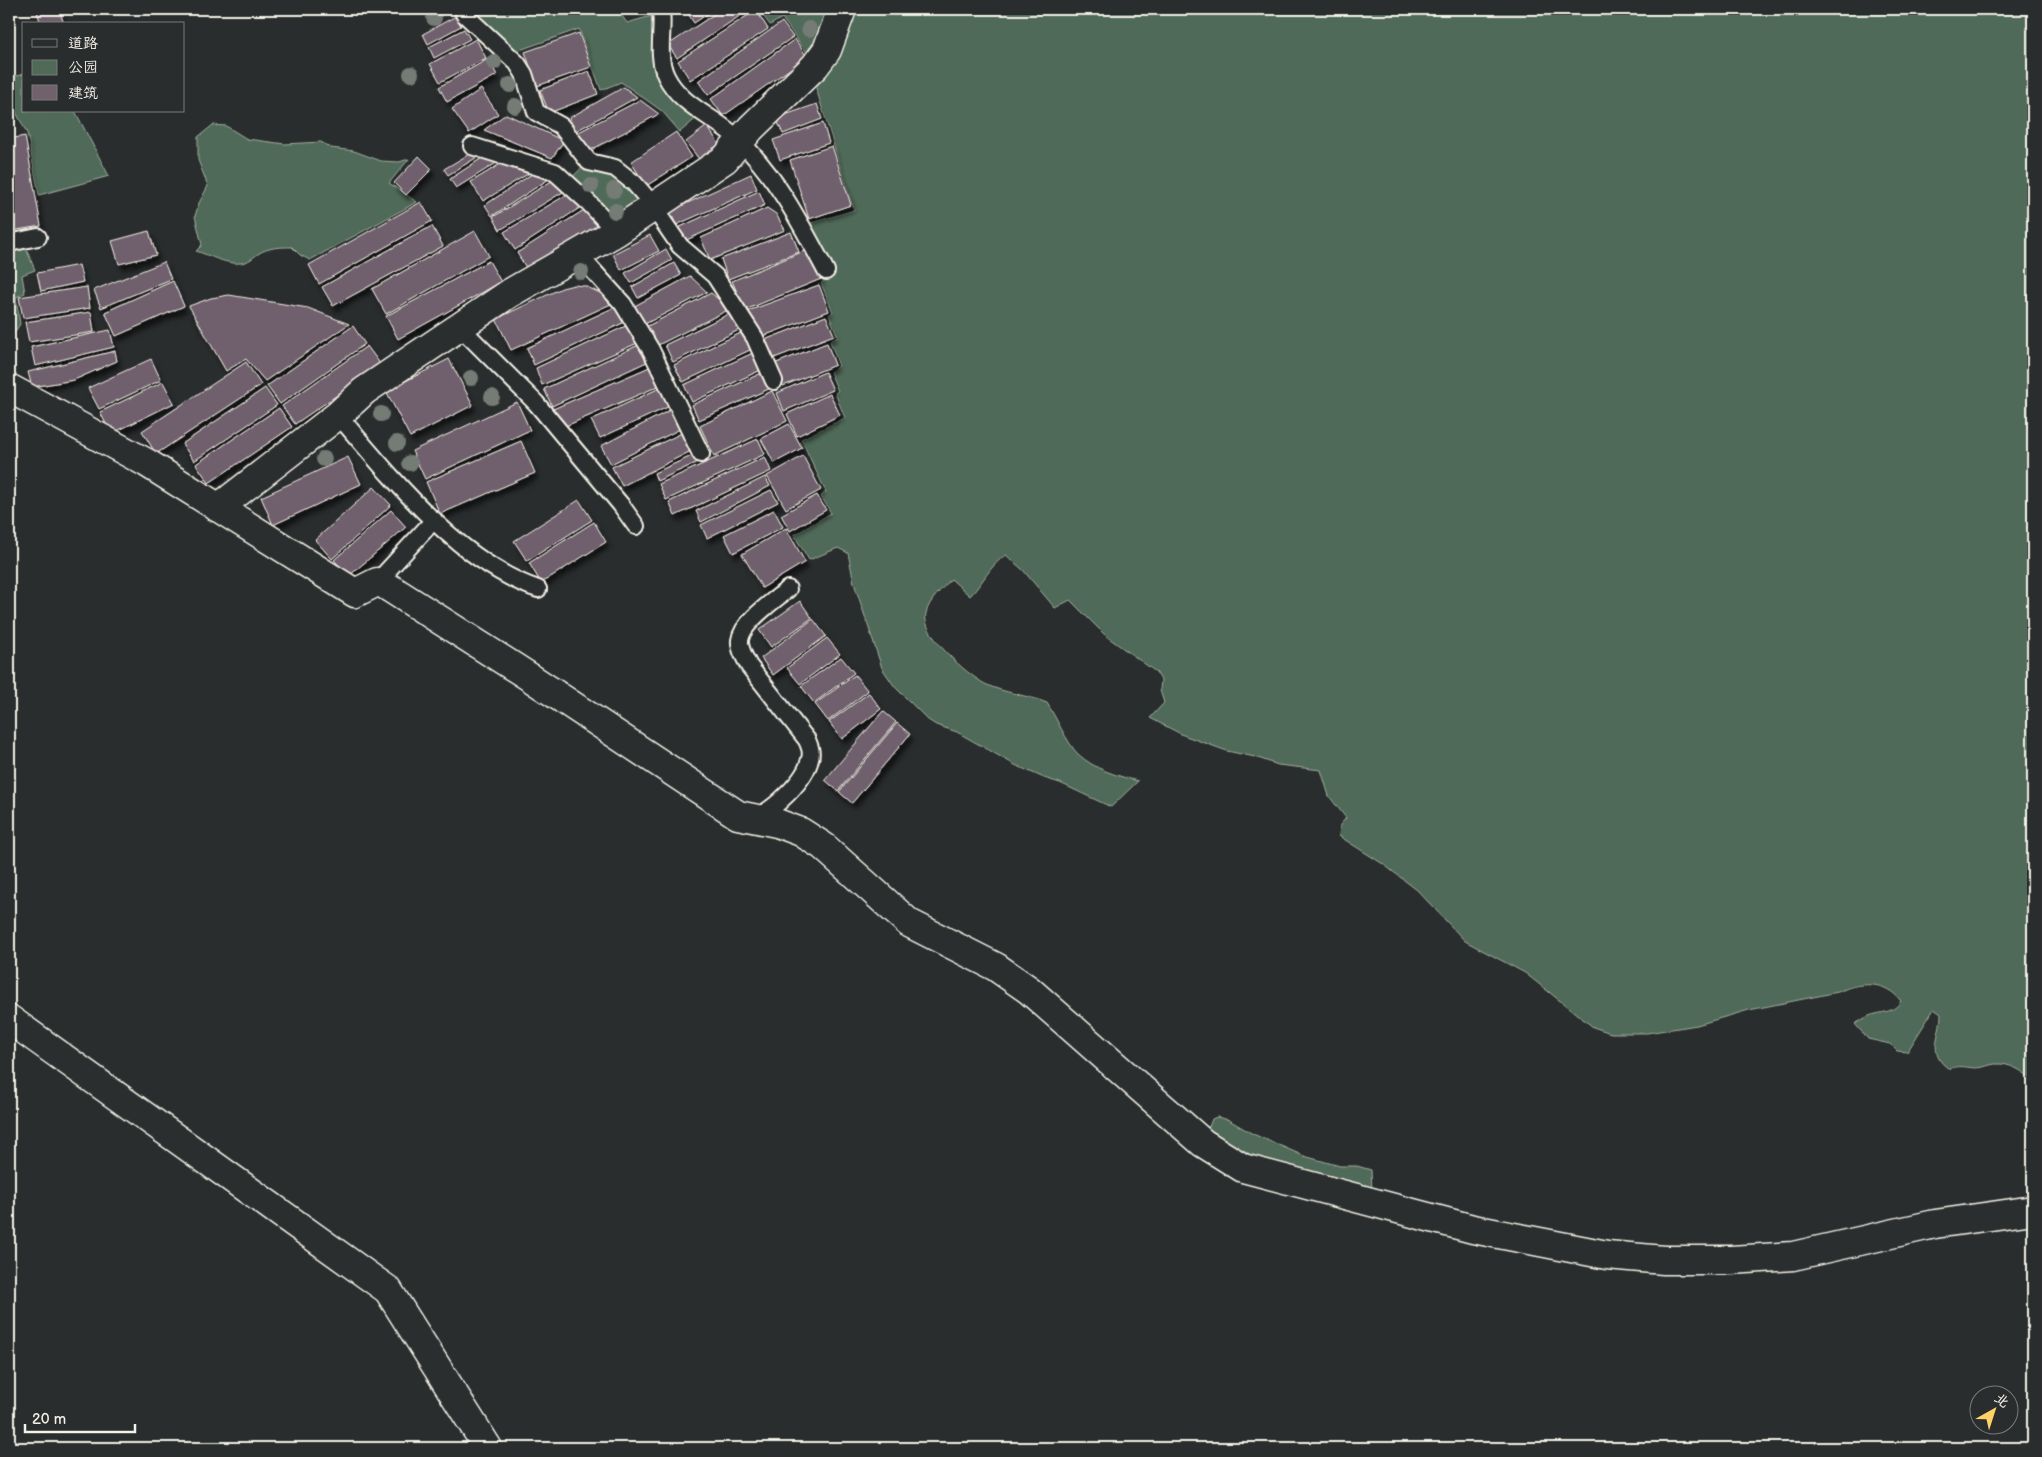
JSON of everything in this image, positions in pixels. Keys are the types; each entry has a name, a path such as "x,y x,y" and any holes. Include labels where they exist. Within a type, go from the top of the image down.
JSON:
{"street":[{"path":"218,508 338,415 364,390 439,340 461,328 510,293 579,255 654,208 720,163 741,142 764,114 802,81 827,50 842,9"},
{"path":"9,388 139,459 355,593 377,582 412,601 738,814 778,823 801,832 823,846 909,923 971,952 1022,985 1203,1143 1243,1168 1473,1229 1607,1255 1664,1260 1731,1260 1793,1256 1935,1224 2033,1210"},
{"path":"9,1020 388,1290 488,1448"}],"lane":[{"path":"660,9 660,51 666,76 694,108 741,142 794,210 826,271"},
{"path":"464,14 517,63 524,74 536,112 561,126 588,162 607,165 623,174 642,191 680,246 715,276 755,338 774,381"},
{"path":"472,146 555,172 589,203 616,232"},
{"path":"9,243 38,237"},
{"path":"579,255 623,304 650,350 702,454"},
{"path":"461,328 536,403 621,505 636,526"},
{"path":"338,415 434,520 506,576 538,589"},
{"path":"377,582 434,520"},
{"path":"754,818 768,813 777,805 800,779 810,760 811,751 807,740 749,666 740,639 745,627 788,589"}],"green space":[{"path":"471,9 617,9 627,23 651,16 654,50 699,116 680,132 662,111 621,82 601,90 579,29 514,52"},
{"path":"758,9 833,9 810,57 782,18 770,25"},
{"path":"855,9 2033,9 2033,1080 2016,1068 2001,1064 1978,1068 1959,1067 1949,1069 1942,1063 1936,1050 1941,1014 1934,1009 1907,1052 1897,1051 1890,1044 1868,1039 1855,1024 1869,1016 1891,1010 1901,1001 1888,989 1872,985 1855,986 1838,992 1749,1010 1697,1025 1647,1033 1611,1033 1593,1027 1525,973 1465,941 1417,890 1383,864 1339,836 1340,825 1346,818 1329,796 1321,770 1278,765 1255,757 1227,751 1183,735 1150,718 1164,703 1160,690 1161,680 1156,672 1106,636 1070,600 1055,608 1023,570 1006,555 995,564 970,596 951,579 930,603 926,613 926,622 930,632 957,663 985,684 1047,703 1070,743 1084,759 1106,771 1138,781 1111,807 1060,783 1015,765 957,732 936,725 928,720 895,687 882,668 854,583 848,553 838,548 809,560 794,535 831,513 821,496 826,492 801,439 845,418 835,393 838,391 830,372 839,366 830,341 838,337 829,315 833,312 821,283 833,275 808,224 854,210 815,85"},
{"path":"22,75 22,112 76,112 109,176 39,195 27,133 9,99 9,78"},
{"path":"213,125 226,126 247,139 285,144 321,142 331,148 354,151 381,161 399,162 409,159 389,183 417,202 310,260 300,255 292,247 266,250 241,263 224,261 196,251 202,245 195,216 208,186 198,160 198,137"},
{"path":"585,165 607,170 644,202 616,222 568,181"},
{"path":"25,246 35,270 22,275 25,293 16,297 20,324 9,341 9,250"},
{"path":"1217,1117 1229,1120 1253,1134 1304,1156 1340,1166 1357,1166 1371,1170 1372,1191 1246,1157 1203,1127 1209,1127 1212,1119"}],"building":[{"path":"36,9 59,9 63,22 40,22"},
{"path":"685,9 715,9 694,23"},
{"path":"722,9 750,9 677,58 668,45"},
{"path":"756,10 768,29 690,80 678,61"},
{"path":"456,16 461,26 428,44 423,34"},
{"path":"782,22 793,37 708,95 698,81"},
{"path":"464,29 470,39 434,58 429,47"},
{"path":"579,33 591,67 537,86 525,52"},
{"path":"476,39 486,58 440,82 430,64"},
{"path":"795,39 807,57 723,116 711,99"},
{"path":"488,59 497,75 447,102 439,87"},
{"path":"589,71 598,94 549,113 540,90"},
{"path":"624,87 637,97 576,131 569,118"},
{"path":"481,89 498,114 469,133 452,109"},
{"path":"640,100 659,114 587,152 577,133"},
{"path":"817,104 822,119 783,134 776,118"},
{"path":"506,114 564,141 552,158 484,130"},
{"path":"823,123 829,143 780,160 773,140"},
{"path":"707,126 719,144 699,159 686,142"},
{"path":"676,132 692,157 646,186 631,162"},
{"path":"25,136 41,226 11,231 9,219 9,139"},
{"path":"832,146 851,205 809,219 790,160"},
{"path":"471,153 479,156 448,175 444,169"},
{"path":"419,156 432,169 406,195 394,183"},
{"path":"482,158 498,162 456,188 450,179"},
{"path":"502,163 531,172 483,201 471,182"},
{"path":"535,172 552,177 492,216 485,205"},
{"path":"751,174 757,189 676,225 670,211"},
{"path":"555,179 563,192 500,230 493,217"},
{"path":"759,191 765,205 684,241 678,228"},
{"path":"568,194 581,207 515,250 504,232"},
{"path":"421,202 432,221 319,284 309,265"},
{"path":"767,208 776,214 785,230 710,260 701,238"},
{"path":"584,210 599,226 527,269 517,253"},
{"path":"432,226 443,246 333,306 322,287"},
{"path":"149,231 156,255 119,264 112,241"},
{"path":"475,231 489,256 386,314 372,289"},
{"path":"791,232 799,252 728,279 721,259"},
{"path":"650,235 659,251 621,270 613,254"},
{"path":"666,249 672,260 631,283 625,273"},
{"path":"809,249 821,279 745,310 732,281"},
{"path":"489,261 501,282 398,339 386,316"},
{"path":"164,262 171,279 101,308 94,290"},
{"path":"674,263 681,275 638,298 632,287"},
{"path":"79,265 83,282 41,291 37,273"},
{"path":"690,276 707,292 641,326 631,308"},
{"path":"173,281 184,306 116,336 105,312"},
{"path":"574,285 585,286 600,293 613,303 511,350 496,319 562,288"},
{"path":"819,285 829,311 758,338 748,311"},
{"path":"87,287 90,308 23,318 19,297"},
{"path":"711,293 730,309 652,348 642,329"},
{"path":"229,295 308,308 349,324 265,381 246,359 226,371 189,306 211,298"},
{"path":"615,307 627,321 534,365 527,348"},
{"path":"735,311 743,328 673,362 665,345"},
{"path":"91,312 94,332 29,342 25,322"},
{"path":"826,316 834,335 769,360 762,341"},
{"path":"630,324 642,341 542,385 536,368"},
{"path":"353,326 365,344 280,404 267,386"},
{"path":"110,330 114,347 35,366 31,347"},
{"path":"745,331 754,348 683,382 674,365"},
{"path":"643,343 651,360 552,406 544,389"},
{"path":"827,343 835,365 783,386 774,364"},
{"path":"367,346 381,365 295,424 282,406"},
{"path":"115,351 117,361 74,380 32,387 28,372"},
{"path":"755,352 763,369 692,402 684,385"},
{"path":"151,359 161,380 99,409 88,388"},
{"path":"449,359 473,405 410,437 386,391"},
{"path":"246,362 261,385 156,454 142,431"},
{"path":"652,366 661,385 561,428 553,409"},
{"path":"764,372 771,388 699,420 692,405"},
{"path":"825,372 833,390 784,411 777,393"},
{"path":"163,382 174,403 111,434 100,412"},
{"path":"662,387 670,406 600,438 591,420"},
{"path":"265,388 277,405 194,461 182,444"},
{"path":"772,391 787,421 714,456 700,426"},
{"path":"830,394 840,415 797,436 787,414"},
{"path":"517,402 530,430 425,479 412,451"},
{"path":"279,408 292,427 209,483 196,464"},
{"path":"672,409 682,428 611,464 601,446"},
{"path":"789,424 802,448 774,463 761,439"},
{"path":"684,432 693,450 622,486 612,467"},
{"path":"758,439 765,454 666,500 659,484"},
{"path":"521,441 535,473 440,514 426,482"},
{"path":"694,455 698,462 657,481 654,473"},
{"path":"803,456 821,490 786,509 767,476"},
{"path":"348,457 361,484 273,525 261,497"},
{"path":"765,457 771,471 675,516 669,502"},
{"path":"765,477 770,486 701,522 696,511"},
{"path":"374,487 391,505 332,559 315,540"},
{"path":"771,490 778,502 707,538 701,525"},
{"path":"817,495 826,510 790,531 781,515"},
{"path":"579,500 592,520 527,561 514,541"},
{"path":"391,510 406,527 349,576 334,560"},
{"path":"774,510 783,527 733,553 724,535"},
{"path":"594,522 606,542 541,583 529,563"},
{"path":"786,528 805,562 762,588 742,554"},
{"path":"800,601 812,618 771,647 759,630"},
{"path":"813,619 826,636 773,675 761,658"},
{"path":"827,638 840,654 800,684 787,668"},
{"path":"841,657 854,673 814,703 801,686"},
{"path":"855,675 868,691 828,721 815,704"},
{"path":"869,693 881,709 842,739 829,722"},
{"path":"883,711 896,722 838,791 825,780"},
{"path":"897,723 910,734 852,803 839,792"}]}
